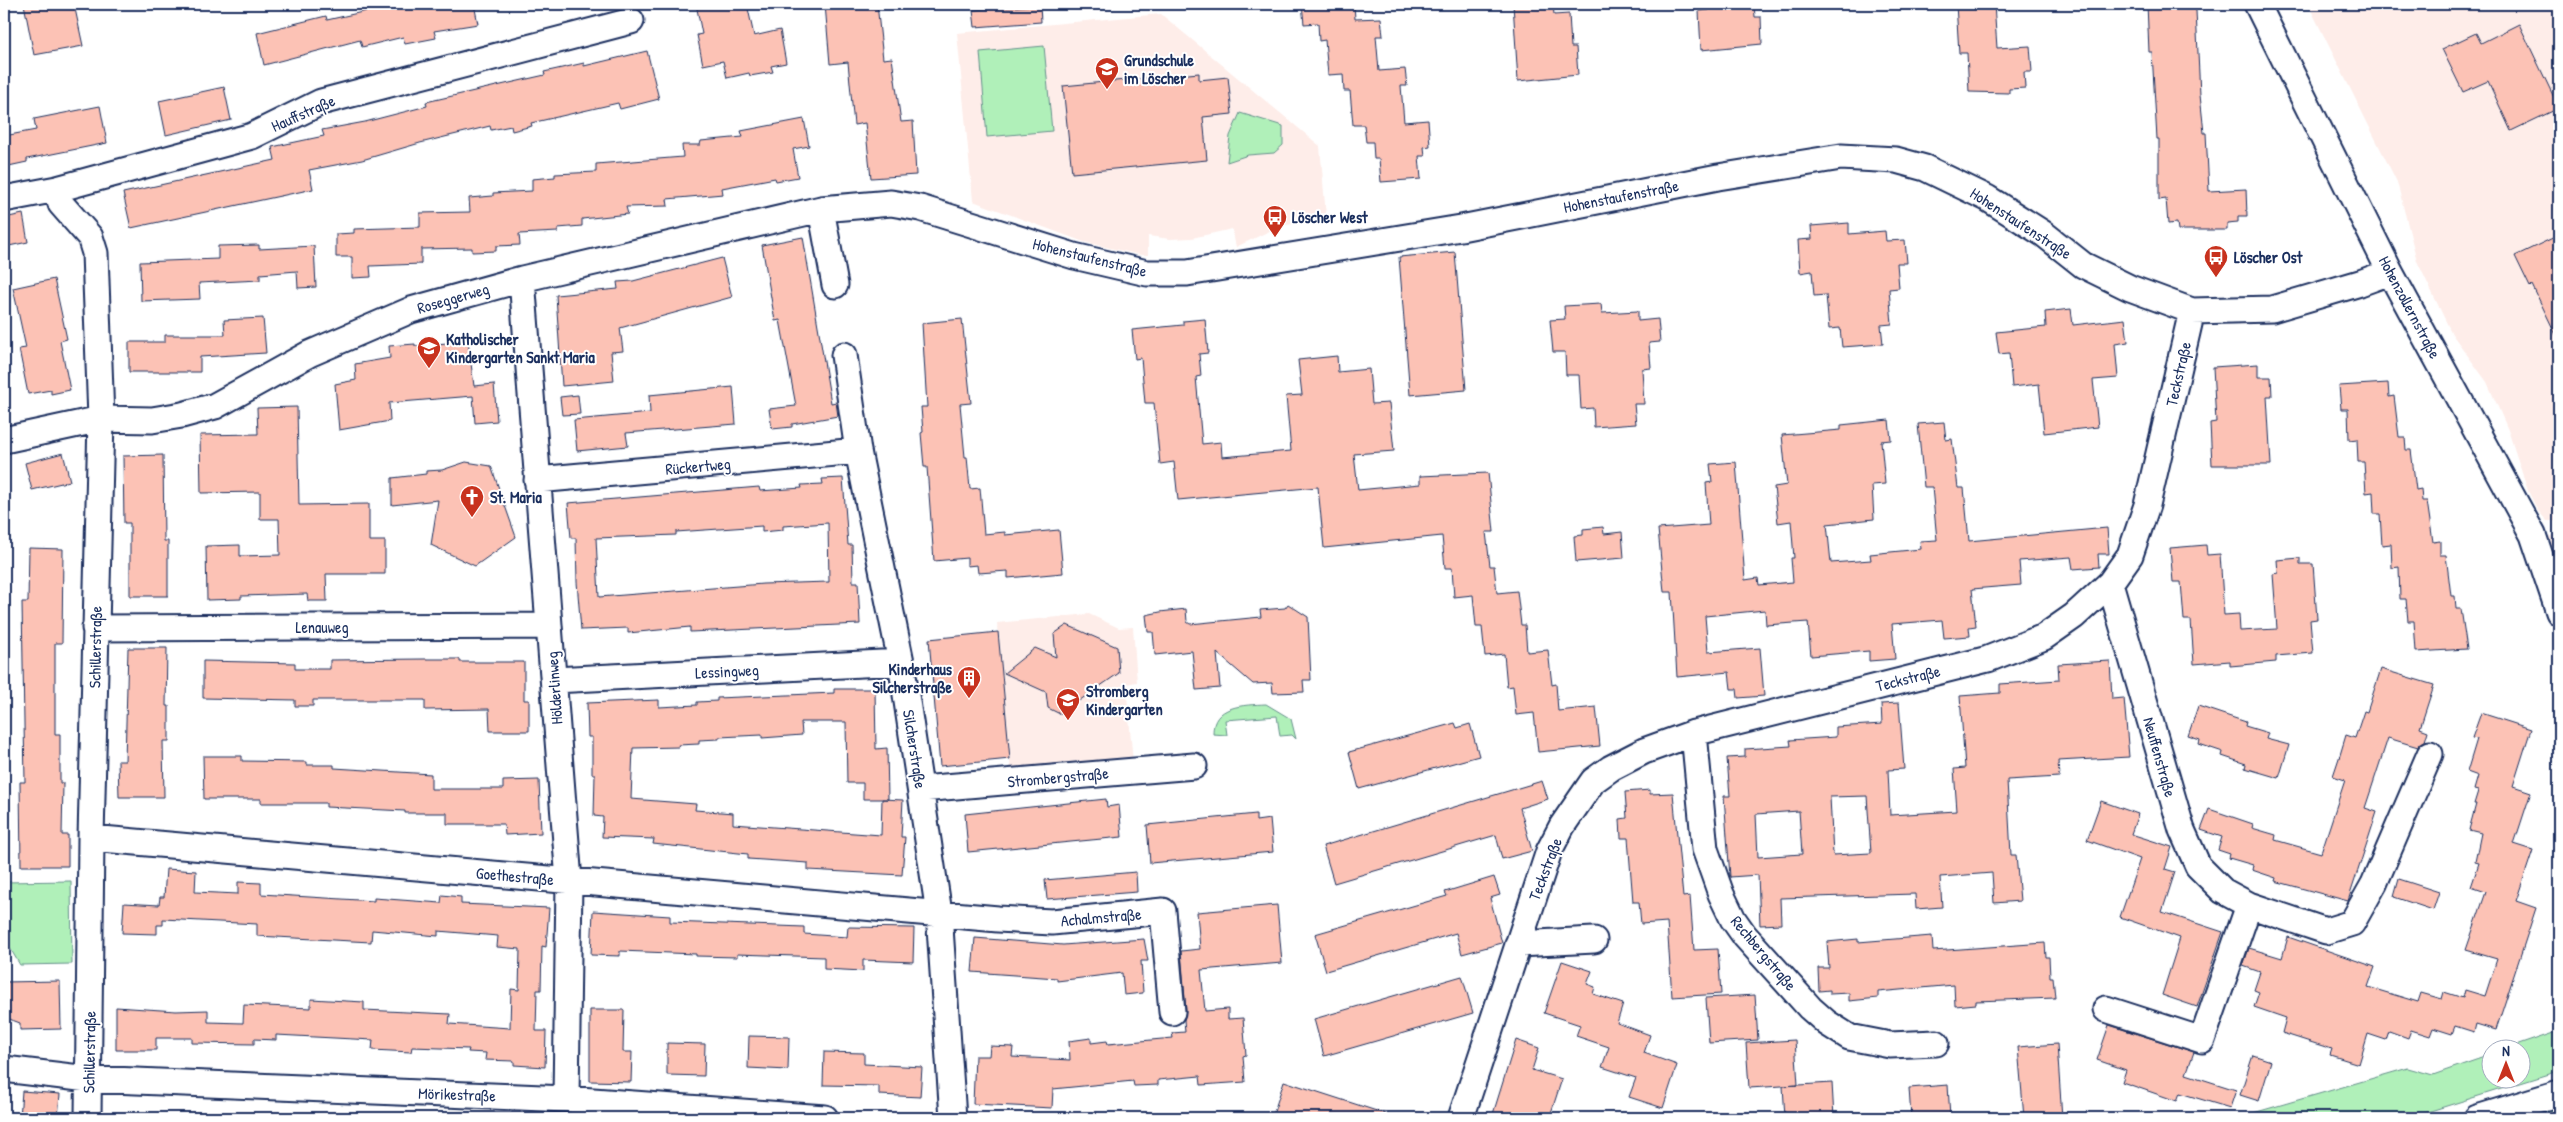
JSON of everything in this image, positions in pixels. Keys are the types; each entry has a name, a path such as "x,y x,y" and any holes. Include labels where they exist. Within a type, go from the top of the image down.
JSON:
{"street":[{"name":"Hohenzollernstraße","path":"2257,4 2390,272 2528,526 2551,558 2559,612"},
{"name":"Hauffstraße","path":"4,199 57,188 252,136 321,102 631,21"},
{"name":"Hohenstaufenstraße","path":"820,209 891,203 920,208 1074,256 1146,272 1187,273 1461,228 1793,163 1841,157 1896,160 1925,168 1987,198 2044,234 2083,265 2130,288 2192,311 2272,309 2360,284 2390,272"},
{"name":"Schillerstraße","path":"57,188 61,204 90,237 95,253 100,419 91,838 88,1118"},
{"name":"Roseggerweg","path":"4,440 100,419 152,420 182,416 215,406 309,354 411,310 522,279 820,209"},
{"path":"820,209 835,285"},
{"name":"Hölderlinweg","path":"522,279 569,881 566,1098"},
{"name":"Teckstraße","path":"1462,1118 1549,851 1562,826 1593,781 1611,768 1644,751 1694,733 1988,659 2028,645 2044,637 2074,616 2110,583 2130,555 2147,506 2192,311"},
{"name":"Silcherstraße","path":"844,355 858,451 901,662 939,913 953,1118"},
{"name":"Rückertweg","path":"538,480 858,451"},
{"name":"Neuffenstraße","path":"2110,583 2162,768 2182,830 2198,866 2223,891 2249,905 2326,931 2352,923 2374,884 2430,754"},
{"name":"Lenauweg","path":"95,628 550,626"},
{"name":"Lessingweg","path":"554,680 901,662"},
{"name":"Rechbergstraße","path":"1694,733 1705,848 1721,894 1733,919 1745,936 1810,1008 1849,1037 1890,1045 1936,1043"},
{"name":"Strombergstraße","path":"921,789 1194,766"},
{"name":"Goethestraße","path":"91,838 939,913"},
{"path":"2106,1008 2202,1040 2249,905"},
{"name":"Achalmstraße","path":"939,913 1052,922 1163,911 1172,1012"},
{"path":"1518,944 1594,940"},
{"name":"Mörikestraße","path":"4,1069 88,1079 566,1098 825,1118"},
{"path":"2477,1118 2559,1093"}],"shaded area":[{"path":"2308,4 2559,4 2559,521 2547,521 2538,511 2528,491 2508,430 2487,382 2452,334 2417,261 2397,182"},
{"name":"Grundschule im Löscher","path":"1161,14 1320,146 1325,219 1280,226 1236,247 1232,229 1192,238 1170,239 1148,236 1148,255 1140,255 1084,242 973,201 957,33"},
{"path":"2559,533 2559,553 2548,547 2545,538"},
{"name":"Stromberg Kindergarten","path":"1089,614 1119,628 1133,627 1137,682 1126,684 1133,762 1011,773 997,623"}],"green space":[{"path":"1044,46 1052,131 987,137 980,52"},
{"path":"1240,113 1283,126 1283,145 1274,153 1248,155 1227,162 1230,136"},
{"path":"1266,704 1291,719 1296,739 1292,735 1280,736 1277,716 1225,720 1227,735 1213,734 1214,724 1218,717 1231,708"},
{"path":"71,881 72,964 20,965 4,938 4,882"},
{"path":"2559,1031 2559,1071 2530,1080 2530,1041"},
{"path":"2480,1059 2480,1090 2498,1090 2408,1118 2236,1118 2408,1068 2433,1075"},
{"path":"2559,1106 2559,1118 2521,1118"}],"building":[{"path":"24,4 74,4 83,46 34,55"},
{"path":"398,4 474,4 478,24 434,31 436,38 405,44 403,37 362,47 360,40 264,65 257,33 326,16 327,20"},
{"path":"696,4 747,4 754,36 780,30 786,63 771,66 773,72 750,76 749,73 727,78 723,61 703,65 697,35 702,34"},
{"path":"825,4 877,4 883,59 892,58 901,122 913,121 916,175 871,178 865,123 854,125 848,62 830,64"},
{"path":"1302,4 1354,4 1355,19 1381,18 1383,36 1376,36 1379,71 1405,69 1407,86 1401,86 1404,122 1428,120 1430,146 1424,147 1425,156 1419,156 1421,179 1381,182 1379,159 1374,159 1373,142 1366,142 1364,125 1353,125 1350,91 1344,91 1343,74 1328,75 1325,40 1319,41 1318,23 1304,24"},
{"path":"1513,4 1553,4 1554,15 1569,14 1571,47 1576,47 1578,75 1518,81"},
{"path":"1709,4 1754,4 1755,17 1761,17 1762,44 1701,50 1699,11 1709,10"},
{"path":"1956,4 1994,4 1997,48 2030,46 2032,72 2024,72 2025,88 2009,89 2009,93 1969,92 1967,53 1959,53"},
{"path":"2147,4 2189,4 2189,7 2194,7 2196,11 2200,95 2204,133 2206,133 2209,191 2246,189 2247,216 2238,216 2238,222 2227,223 2227,230 2178,230 2177,223 2168,224 2166,199 2159,200 2159,139 2157,139 2152,52 2149,52"},
{"path":"1040,5 1041,22 975,27 973,10"},
{"path":"2519,24 2559,108 2511,131 2488,81 2463,92 2442,49 2476,33 2481,43"},
{"path":"647,51 659,99 620,109 618,103 531,123 532,126 512,131 511,126 491,130 490,126 420,143 362,160 309,170 313,189 131,228 123,193 275,160 272,147 324,136 322,130 365,122 427,106 426,102 545,75 544,72 584,63 584,66"},
{"path":"1199,73 1199,80 1228,77 1232,114 1203,117 1207,160 1072,173 1063,86"},
{"path":"224,87 231,120 166,135 159,101"},
{"path":"100,106 107,143 27,159 27,162 4,167 4,136 36,130 34,119"},
{"path":"804,119 809,146 793,149 798,177 776,181 775,178 722,188 723,194 667,199 668,206 626,207 628,214 582,219 582,226 558,228 558,232 519,234 520,245 496,246 496,251 472,252 472,248 421,249 421,264 370,266 371,277 352,278 352,257 336,257 336,234 354,233 354,229 420,227 420,213 470,212 469,198 493,196 493,193 532,191 532,179 555,177 555,174 596,172 596,164 683,157 682,145 700,145 701,141 743,137 741,131"},
{"path":"23,214 28,242 4,247 4,218"},
{"path":"1849,223 1849,234 1885,231 1886,241 1905,240 1907,263 1897,263 1899,288 1889,289 1892,324 1881,325 1883,344 1842,347 1840,328 1829,329 1826,295 1814,296 1812,271 1800,273 1798,240 1812,239 1811,226"},
{"path":"2559,235 2559,341 2532,285 2530,287 2515,256"},
{"path":"803,237 831,403 836,402 838,416 792,424 792,427 772,429 769,409 796,406 780,320 775,321 762,245"},
{"path":"259,245 259,249 314,246 316,287 298,288 297,271 260,274 260,280 199,283 200,299 141,301 140,262 218,259 218,246"},
{"path":"1455,252 1466,390 1410,395 1399,257"},
{"path":"722,258 732,297 620,328 623,351 611,352 614,381 562,386 556,295 618,289 617,282 633,281"},
{"path":"54,279 67,339 60,341 70,390 51,394 51,390 28,394 19,349 26,348 13,288"},
{"path":"1601,304 1602,313 1638,311 1638,321 1658,319 1660,342 1649,343 1651,368 1642,369 1644,404 1634,404 1636,424 1594,427 1593,408 1581,409 1579,375 1566,375 1565,352 1553,352 1550,320 1565,319 1564,306"},
{"path":"2071,309 2073,325 2125,319 2128,342 2115,344 2118,378 2093,380 2098,427 2044,433 2039,384 2012,387 2009,353 1999,354 1996,332 2046,327 2045,312"},
{"path":"263,318 266,353 200,357 200,372 129,372 129,342 165,342 165,335 225,335 224,320"},
{"path":"962,319 971,403 960,404 965,457 967,457 970,489 980,488 984,534 1005,532 1005,535 1059,530 1063,573 1008,578 1008,571 978,573 977,565 967,566 967,558 934,561 927,467 924,467 921,433 923,432 921,407 927,407 922,323"},
{"path":"1205,319 1208,353 1199,354 1201,376 1196,377 1202,444 1221,442 1222,457 1291,451 1286,396 1302,395 1298,360 1337,356 1338,372 1369,369 1372,404 1389,403 1394,451 1354,454 1358,490 1420,484 1420,476 1488,473 1494,532 1486,532 1490,566 1494,566 1497,593 1517,591 1521,625 1525,625 1527,652 1548,650 1552,685 1556,684 1558,711 1596,707 1600,746 1538,752 1534,713 1516,715 1513,686 1507,687 1504,654 1485,656 1482,627 1476,627 1473,595 1454,597 1452,568 1445,568 1442,536 1324,548 1318,487 1178,500 1174,462 1160,464 1154,403 1145,403 1141,358 1135,359 1132,330 1183,325 1183,321"},
{"path":"468,341 474,386 494,384 497,421 475,423 473,396 389,403 390,421 339,430 335,384 356,380 355,364 390,358 389,346 415,344 415,346"},
{"path":"2258,364 2258,377 2271,377 2272,396 2267,396 2271,465 2212,465 2210,423 2216,422 2213,367"},
{"path":"2388,383 2389,397 2394,396 2399,437 2405,437 2406,450 2411,450 2416,490 2421,489 2422,501 2427,501 2433,542 2440,541 2440,555 2446,555 2451,596 2455,596 2456,609 2461,609 2467,649 2416,652 2414,621 2408,621 2406,599 2400,599 2399,567 2392,568 2391,544 2382,545 2380,514 2374,514 2373,492 2366,493 2364,462 2358,462 2357,439 2349,440 2348,409 2341,409 2339,386"},
{"path":"733,387 736,424 626,433 628,446 577,451 574,420 650,413 649,395"},
{"path":"578,395 580,414 562,415 560,397"},
{"path":"297,407 299,505 369,504 369,541 385,541 385,574 326,574 327,601 308,601 307,594 241,596 241,599 207,600 206,546 240,545 240,556 280,555 279,519 260,519 260,492 201,493 200,435 258,434 257,408"},
{"path":"1889,420 1891,440 1881,441 1885,484 1872,485 1874,519 1827,524 1831,563 1871,560 1870,554 1921,549 1920,541 1937,540 1932,487 1924,487 1918,424 1944,422 1946,440 1952,439 1958,488 1964,488 1969,541 2107,528 2109,554 2098,554 2099,567 2073,569 2071,557 2019,561 2021,585 1972,589 1976,626 1969,627 1970,636 1944,638 1942,620 1892,624 1895,659 1869,661 1869,651 1811,656 1808,622 1766,625 1765,610 1705,616 1708,652 1760,648 1764,696 1738,698 1737,689 1731,689 1729,672 1677,677 1672,592 1664,592 1658,529 1709,525 1706,483 1712,482 1710,464 1736,462 1745,580 1758,578 1759,585 1793,582 1791,558 1794,558 1791,521 1778,523 1774,487 1787,485 1782,435 1841,430 1841,425"},
{"path":"63,453 70,481 32,490 25,463"},
{"path":"163,455 164,541 168,541 168,596 130,596 130,523 124,523 123,456"},
{"name":"St. Maria","path":"466,462 491,466 516,537 475,566 431,545 438,500 392,505 392,478 426,474 426,471 442,470"},
{"path":"843,478 848,545 852,545 853,582 858,582 860,624 690,632 690,627 628,633 628,628 581,630 576,538 571,538 568,503 759,487 760,491 802,488 801,485 823,484 822,479","holes":["828,523 829,582 763,584 599,597 596,538 676,535 676,532 762,526 762,532 783,530 783,526"]},
{"path":"1603,527 1604,534 1622,532 1624,558 1576,562 1574,536 1583,535 1583,529"},
{"path":"2206,545 2207,555 2220,554 2224,615 2239,614 2240,631 2277,629 2273,574 2278,573 2277,560 2300,558 2300,564 2313,564 2317,619 2310,620 2313,653 2276,656 2276,662 2230,666 2230,661 2194,664 2191,620 2184,620 2181,582 2173,582 2170,548"},
{"path":"29,548 63,549 62,643 55,643 55,734 60,734 60,783 63,783 62,835 68,835 68,866 21,866 20,782 25,782 22,602 28,602"},
{"path":"1288,604 1308,617 1311,680 1303,680 1304,692 1273,693 1272,683 1253,684 1217,653 1220,688 1196,690 1192,651 1155,655 1153,632 1148,632 1146,615 1160,612 1186,609 1187,622 1190,624 1261,617 1260,610 1285,608"},
{"path":"1067,625 1117,647 1119,673 1060,714 1048,708 1046,692 1004,673 1035,648 1056,657 1054,634"},
{"name":"Kinderhaus Silcherstraße","path":"998,632 1010,759 940,766 929,639"},
{"path":"128,648 167,648 166,706 169,706 169,741 163,741 164,797 119,797 118,761 125,761"},
{"path":"460,659 460,662 524,662 524,700 529,700 529,731 490,731 489,709 425,710 425,700 313,700 313,706 295,706 295,700 203,698 203,661 295,663 295,669 330,669 330,660"},
{"path":"2110,661 2112,699 2124,698 2129,757 2058,761 2059,777 2007,780 2011,855 2016,855 2020,901 1994,903 1992,873 1940,877 1942,907 1916,909 1915,894 1780,898 1781,924 1760,925 1758,875 1730,877 1724,796 1730,796 1727,758 1745,757 1745,749 1791,746 1790,740 1836,737 1836,727 1882,724 1881,704 1899,703 1904,769 1888,770 1890,815 1957,811 1954,769 1965,768 1960,696 2000,693 2000,684 2059,680 2058,664","holes":["1867,796 1871,853 1833,855 1830,797","1799,811 1802,854 1758,857 1756,814"]},
{"path":"2381,669 2434,685 2420,728 2428,731 2425,741 2418,747 2388,738 2365,808 2377,812 2348,901 2275,881 2276,878 2252,870 2253,865 2229,858 2230,854 2218,850 2222,837 2201,830 2209,809 2253,824 2252,828 2276,835 2275,840 2321,853 2345,780 2333,776 2346,735 2355,738 2364,711 2367,712"},
{"path":"834,689 875,689 876,749 887,748 888,799 882,799 903,800 901,837 905,837 902,875 808,870 808,863 748,859 748,854 653,844 654,839 602,837 603,817 594,816 595,774 592,774 592,737 588,737 587,703 659,700 659,707 697,705 697,702 717,701 717,698 834,693","holes":["801,722 846,722 847,783 863,783 863,799 882,799 881,835 733,824 733,813 695,810 696,804 631,799 633,748 679,747 678,745 699,744 699,740 719,739 719,737 762,735 762,738 802,735"]},
{"path":"2198,706 2246,722 2245,726 2268,733 2266,739 2289,745 2279,778 2245,768 2246,764 2222,756 2223,752 2199,744 2200,740 2188,736"},
{"path":"2481,713 2531,729 2513,786 2531,792 2514,844 2533,850 2516,901 2536,908 2496,1030 2476,1024 2474,1032 2455,1026 2452,1034 2433,1028 2430,1036 2411,1030 2408,1038 2389,1031 2386,1040 2368,1034 2359,1064 2330,1055 2332,1049 2282,1033 2286,1018 2254,1007 2259,992 2254,990 2260,972 2243,966 2249,948 2282,958 2288,937 2375,967 2368,987 2418,1002 2421,993 2442,999 2444,992 2463,998 2465,990 2485,996 2497,959 2466,950 2486,892 2471,887 2479,863 2475,862 2481,833 2469,830 2476,804 2474,804 2478,791 2474,790 2478,776 2467,772 2477,739 2472,738"},
{"path":"1455,723 1457,728 1470,724 1479,756 1359,789 1349,752"},
{"path":"203,756 242,756 242,761 307,762 307,765 334,765 334,768 431,774 431,789 503,789 503,781 539,780 541,833 505,835 504,824 447,824 447,813 405,813 405,811 326,807 326,803 261,803 261,799 204,799"},
{"path":"1542,781 1548,799 1520,808 1532,851 1502,859 1496,835 1334,883 1323,846"},
{"path":"1650,790 1650,794 1673,793 1683,897 1690,896 1694,950 1718,949 1721,994 1672,997 1667,922 1641,924 1639,902 1633,902 1628,838 1621,838 1620,819 1627,818 1625,792"},
{"path":"1106,799 1107,807 1119,805 1122,837 968,852 965,814"},
{"path":"2101,801 2138,814 2131,834 2172,847 2165,869 2175,872 2162,912 2223,932 2197,1007 2162,995 2180,938 2120,917 2140,859 2087,840"},
{"path":"1256,814 1256,821 1270,819 1273,852 1150,863 1147,825"},
{"path":"166,869 196,871 195,892 238,894 238,882 261,883 261,894 374,901 374,898 441,903 442,895 461,897 461,904 549,908 546,947 542,946 541,990 537,990 536,1031 546,1031 545,1067 514,1065 514,1061 485,1060 486,1053 468,1052 469,1049 412,1047 411,1052 372,1050 373,1040 276,1035 276,1040 254,1039 254,1044 192,1043 192,1038 156,1038 156,1050 116,1050 116,1007 176,1011 208,1010 208,1022 243,1023 244,1005 311,1008 311,999 364,1002 364,1010 450,1014 449,1024 510,1028 511,989 519,990 520,949 497,947 498,936 438,931 438,936 372,930 371,942 257,936 257,924 163,919 163,925 157,925 157,934 122,933 124,903 159,905 160,897 164,897"},
{"path":"1136,872 1137,892 1047,899 1045,880"},
{"path":"1494,877 1500,895 1490,898 1502,943 1462,954 1456,933 1326,971 1315,934 1447,896 1445,892"},
{"path":"2399,879 2439,892 2433,910 2394,897"},
{"path":"1277,905 1282,963 1201,970 1205,1011 1228,1009 1228,1019 1243,1018 1246,1055 1243,1056 1245,1082 1201,1085 1200,1076 1158,1080 1158,1085 1134,1086 1133,1081 1053,1089 1052,1108 973,1104 975,1056 989,1056 990,1046 1013,1047 1012,1057 1070,1060 1069,1041 1091,1038 1091,1043 1107,1041 1108,1044 1173,1038 1172,1033 1185,1032 1184,1020 1186,1011 1181,951 1200,949 1197,912"},
{"path":"593,911 670,916 670,922 804,927 804,934 847,937 848,927 914,928 913,962 863,960 863,971 824,969 824,957 737,954 737,957 696,956 696,954 620,951 620,956 591,955"},
{"path":"1932,936 1933,951 2045,943 2046,957 2049,957 2050,977 2053,977 2055,998 1976,1001 1976,1004 1955,1006 1954,985 1878,992 1878,998 1849,1001 1849,993 1830,994 1830,990 1819,991 1818,968 1829,968 1827,942 1858,939 1858,942"},
{"path":"975,938 1063,945 1144,939 1148,961 1141,961 1143,993 1124,995 1122,973 1057,981 1057,978 972,972"},
{"path":"1562,961 1592,971 1587,984 1595,987 1593,994 1623,1004 1617,1023 1650,1035 1644,1053 1677,1065 1663,1108 1629,1097 1636,1078 1602,1067 1609,1047 1576,1036 1580,1025 1544,1013"},
{"path":"1462,976 1473,1013 1324,1056 1314,1019"},
{"path":"60,981 61,1029 20,1030 20,1023 4,1017 4,982"},
{"path":"1755,995 1758,1040 1709,1043 1706,998"},
{"path":"590,1010 624,1010 623,1052 632,1052 631,1082 590,1081"},
{"path":"2109,1025 2194,1052 2186,1074 2236,1090 2230,1108 2180,1093 2177,1101 2122,1082 2126,1070 2097,1060"},
{"path":"749,1036 789,1037 788,1070 748,1068"},
{"path":"1516,1040 1539,1048 1532,1070 1562,1079 1550,1116 1540,1113 1538,1118 1507,1118 1493,1114"},
{"path":"1795,1040 1798,1085 1749,1088 1746,1043"},
{"path":"667,1043 705,1044 704,1076 667,1075"},
{"path":"2057,1044 2062,1118 2024,1118 2018,1047"},
{"path":"824,1052 864,1053 864,1064 922,1067 920,1097 879,1095 879,1086 823,1085"},
{"path":"2253,1055 2271,1061 2259,1101 2240,1095"},
{"path":"1284,1081 1389,1115 1389,1118 1272,1118"},
{"path":"1832,1083 1834,1118 1785,1118 1783,1086"},
{"path":"1948,1085 1950,1118 1911,1118 1909,1088"},
{"path":"22,1091 60,1094 58,1118 20,1118"}],"place":[{"name":"Grundschule im Löscher","path":"1107,90"},
{"name":"Löscher West","path":"1275,238"},
{"name":"Löscher Ost","path":"2216,278"},
{"name":"Katholischer Kindergarten Sankt Maria","path":"429,369"},
{"name":"St. Maria","path":"472,518"},
{"name":"Kinderhaus Silcherstraße","path":"969,699"},
{"name":"Stromberg Kindergarten","path":"1068,721"}]}
